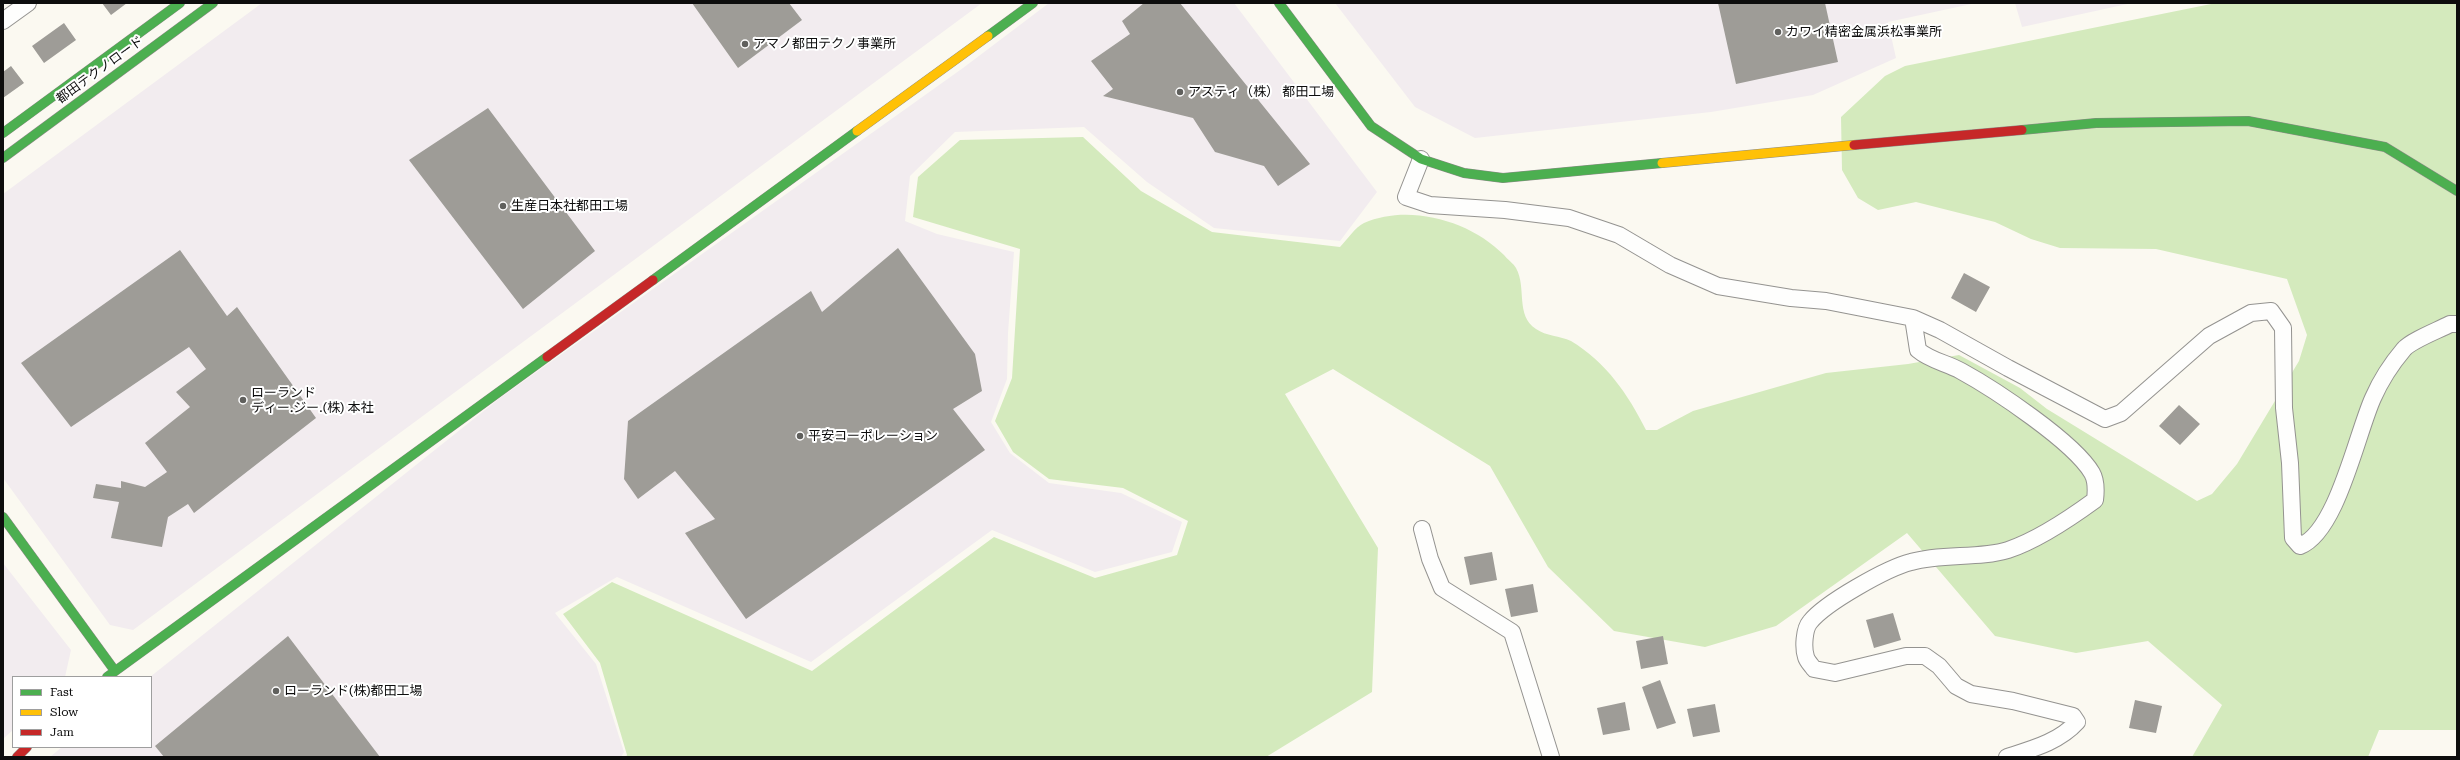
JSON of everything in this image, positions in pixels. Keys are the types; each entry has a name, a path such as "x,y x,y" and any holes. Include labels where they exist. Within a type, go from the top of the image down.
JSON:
{"street":[{"path":"3,21 28,3"},
{"name":"都田テクノロード","path":"3,134 180,3"},
{"name":"都田テクノロード","path":"3,158 213,3"},
{"path":"3,517 111,674 1033,3"},
{"path":"1279,3 1370,126 1421,159 1464,173 1503,178 2096,123 2248,121 2385,147 2457,192"},
{"path":"1421,159 1406,197 1430,205 1505,210 1569,218 1620,235 1670,264 1718,286 1791,298 1826,301 1913,318 1940,330 2008,368 2105,418 2121,413 2208,336 2251,313 2271,311 2283,328 2284,408 2290,463 2293,538 2300,546 2310,542 2324,525 2358,444 2373,398 2405,348 2450,324 2457,324"},
{"path":"1913,318 1918,350 1923,354 1987,385 2073,450 2093,474 2095,500 2056,526 2007,550 1944,555 1912,561 1893,568 1870,580 1809,622 1805,636 1806,658 1814,670 1835,673 1906,656 1925,656 1939,666 1956,686 1971,694 2013,701 2073,716 2077,722 2071,728 2047,743 2007,757"},
{"path":"1422,529 1430,559 1442,588 1512,632 1551,757"},
{"path":"17,757 26,748"}],"shaded area":[{"path":"262,3 982,3 133,630 110,625 3,478 3,194"},
{"path":"1049,3 1234,3 1377,192 1340,241 1214,228 1147,182 1084,127 955,132 910,176 905,221 937,234 1014,252 1008,333 1007,379 991,422 1010,453 1049,483 1121,493 1182,522 1172,552 1095,572 992,530 811,662 617,577 555,613 596,664 624,752 621,757 50,757 61,748 152,748 151,676 500,398 963,68"},
{"path":"1335,3 1976,3 1888,22 1896,58 1813,95 1711,112 1475,138 1415,107"},
{"path":"2015,3 2132,3 2022,27"},
{"path":"3,563 71,650 65,676 12,676 12,731 3,739"}],"green space":[{"path":"2216,3 2457,3 2457,730 2379,730 2368,757 2192,757 2222,705 2148,641 2076,653 1995,636 1907,533 1776,626 1705,647 1614,631 1548,567 1490,466 1333,369 1285,394 1378,548 1372,692 1266,757 626,757 627,755 600,663 563,614 612,582 812,671 994,537 1095,578 1177,555 1188,521 1123,488 1049,479 1013,452 995,421 1012,378 1020,249 913,217 918,177 960,140 1083,137 1141,191 1212,232 1340,247 1361,225 1382,217 1419,215 1457,225 1475,233 1490,243 1514,265 1521,284 1523,309 1530,323 1536,329 1549,335 1571,341 1584,349 1595,359 1624,392 1646,430 1657,430 1693,411 1826,373 1908,364 1959,355 2020,388 2047,409 2197,501 2212,494 2237,464 2299,361 2307,335 2287,279 2156,249 2060,248 2031,239 1995,222 1916,202 1878,210 1858,198 1842,170 1841,117 1885,76 1905,66"}],"building":[{"path":"102,3 127,3 111,15"},
{"name":"アマノ都田テクノ事業所","path":"692,3 789,3 802,20 738,68"},
{"name":"アスティ（株） 都田工場","path":"1144,3 1180,3 1310,164 1278,186 1264,166 1215,152 1193,118 1103,96 1113,89 1091,61 1130,34 1122,21"},
{"name":"カワイ精密金属浜松事業所","path":"1718,3 1825,3 1838,62 1736,84"},
{"path":"64,23 76,40 44,63 32,46"},
{"path":"11,66 24,83 3,98 3,72"},
{"name":"生産日本社都田工場","path":"488,108 595,251 523,309 409,160"},
{"name":"平安コーポレーション","path":"898,248 975,354 982,391 953,409 985,450 746,619 685,533 715,519 675,471 638,499 624,479 628,421 811,291 822,312"},
{"name":"ローランド ディー.ジー.(株) 本社","path":"180,250 227,316 237,307 316,418 194,513 188,504 168,517 162,547 111,538 119,502 93,498 96,484 121,488 121,481 145,487 167,472 145,443 190,407 176,392 206,369 189,347 71,427 21,363"},
{"path":"1964,273 1990,287 1976,312 1951,298"},
{"path":"2179,405 2200,424 2180,445 2159,426"},
{"path":"1492,552 1497,580 1470,585 1464,557"},
{"path":"1533,584 1538,612 1511,617 1505,589"},
{"path":"1893,613 1901,640 1874,648 1866,620"},
{"name":"ローランド(株)都田工場","path":"288,636 380,757 164,757 155,746"},
{"path":"1663,636 1668,664 1641,669 1636,641"},
{"path":"1660,680 1676,723 1657,729 1642,687"},
{"path":"2135,700 2162,706 2156,733 2129,728"},
{"path":"1625,702 1630,730 1603,735 1597,708"},
{"path":"1715,704 1720,732 1693,737 1687,709"}],"traffic: fast":[{"path":"3,133 180,3"},
{"path":"3,158 213,3"},
{"path":"988,36 1033,3"},
{"path":"1279,3 1371,126 1421,159 1464,173 1503,178 1662,163"},
{"path":"2022,130 2096,123 2248,121 2385,147 2457,191"},
{"path":"653,280 857,131"},
{"path":"108,676 547,357"},
{"path":"3,517 115,671"}],"traffic: slow":[{"path":"857,131 988,36"},
{"path":"1662,163 1854,145"}],"traffic: jam":[{"path":"1854,145 2022,130"},
{"path":"547,357 653,280"},
{"path":"17,757 26,748"}],"place":[{"name":"カワイ精密金属浜松事業所","path":"1778,32"},
{"name":"アマノ都田テクノ事業所","path":"745,44"},
{"name":"アスティ（株） 都田工場","path":"1180,92"},
{"name":"生産日本社都田工場","path":"503,206"},
{"name":"ローランド ディー.ジー.(株) 本社","path":"243,400"},
{"name":"平安コーポレーション","path":"800,436"},
{"name":"ローランド(株)都田工場","path":"276,691"}]}
